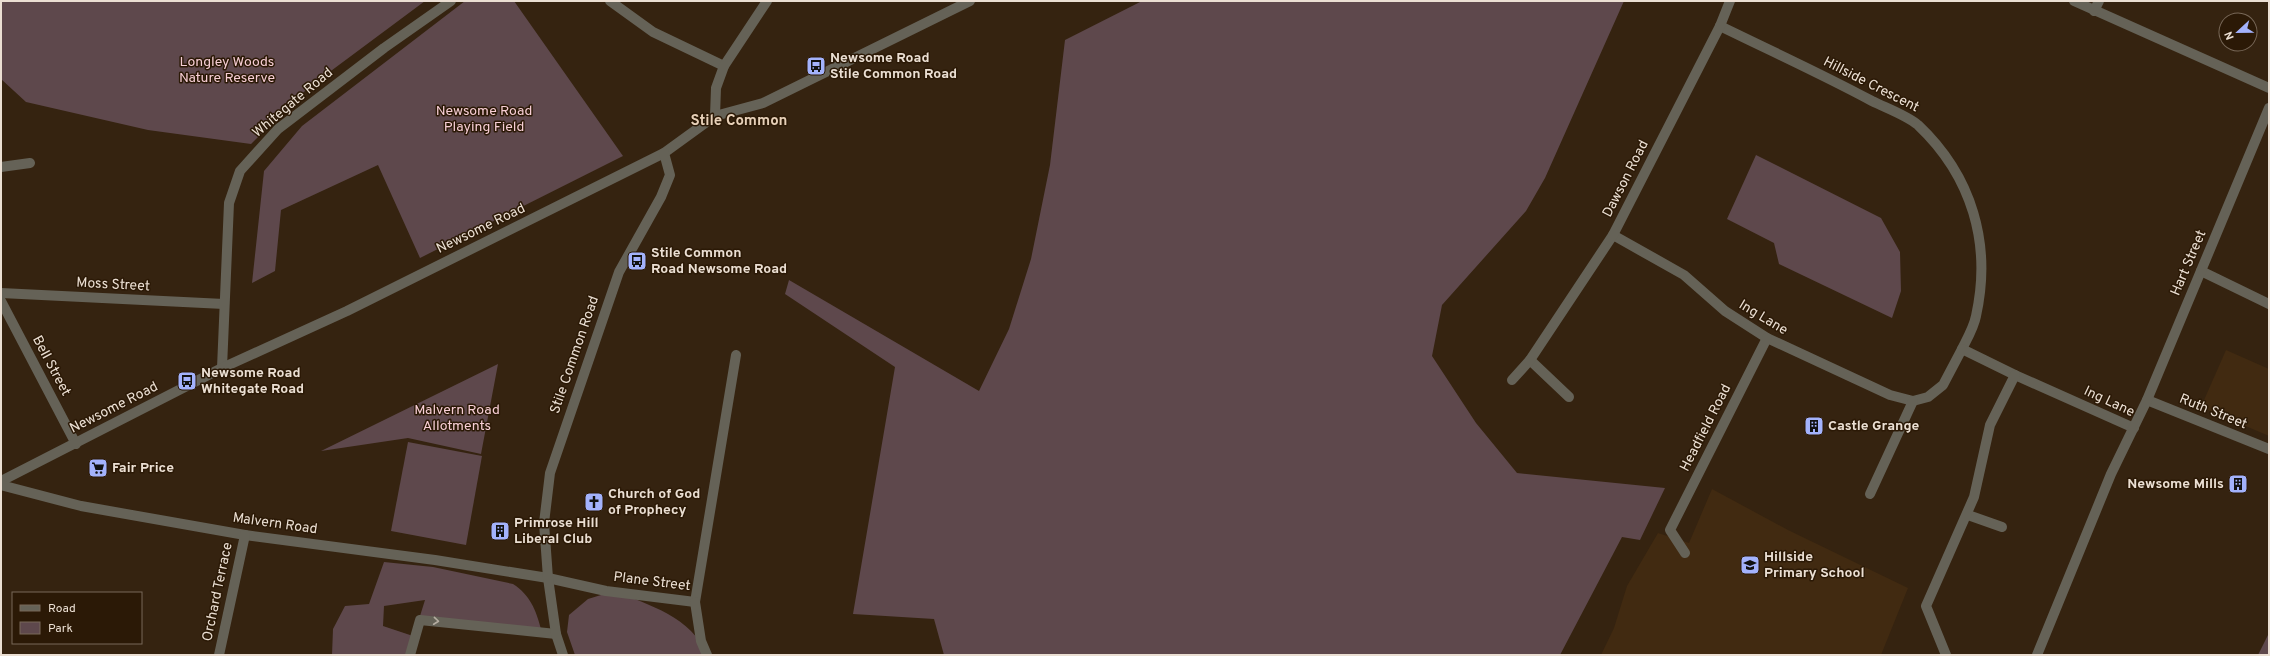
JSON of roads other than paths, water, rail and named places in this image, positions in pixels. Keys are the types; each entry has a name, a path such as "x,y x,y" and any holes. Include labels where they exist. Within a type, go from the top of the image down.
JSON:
{"street":[{"name":"Whitegate Road","path":"222,368 229,203 240,171 278,129 384,48 451,1"},
{"path":"610,1 653,32 724,66"},
{"path":"715,116 716,88 724,66 767,1"},
{"name":"Newsome Road","path":"1,481 76,444 222,368 347,311 664,153 715,116 763,103 970,1"},
{"name":"Dawson Road","path":"1512,380 1530,360 1613,235 1720,26 1730,1"},
{"path":"2074,1 2269,88"},
{"path":"2094,11 2099,1"},
{"name":"Hillside Crescent","path":"1720,26 1844,86 1917,124 1947,159 1969,196 1980,234 1982,275 1976,317 1962,349"},
{"name":"Hart Street","path":"2134,428 2269,108"},
{"name":"Stile Common Road","path":"562,655 556,634 548,578 544,523 550,473 619,272 661,197 670,175 664,153"},
{"path":"1,167 30,163"},
{"name":"Ing Lane","path":"1613,235 1684,275 1725,311 1767,338 1890,395 1913,401"},
{"path":"2201,271 2269,304"},
{"name":"Moss Street","path":"1,293 224,304"},
{"name":"Bell Street","path":"1,301 76,444"},
{"name":"Headfield Road","path":"1685,553 1670,530 1767,338"},
{"path":"1870,494 1913,401 1928,397 1943,385 1962,349"},
{"name":"Ing Lane","path":"1962,349 2134,428 2111,474 2037,655"},
{"name":"Plane Street","path":"548,578 606,591 695,602 736,355"},
{"path":"1530,360 1568,397"},
{"path":"1946,655 1926,606 1968,515 1974,497 1990,425 2016,375"},
{"name":"Ruth Street","path":"2147,400 2269,449"},
{"name":"Malvern Road","path":"1,485 81,506 245,534 435,560 548,578"},
{"path":"1968,515 2002,527"},
{"name":"Orchard Terrace","path":"219,655 245,534"},
{"path":"695,602 701,641 707,655"},
{"path":"410,655 420,620 556,634"}],"place":[{"name":"Newsome Road Stile Common Road","path":"816,66"},
{"name":"Stile Common Road Newsome Road","path":"637,261"},
{"name":"Newsome Road Whitegate Road","path":"187,381"},
{"name":"Castle Grange","path":"1814,426"},
{"name":"Fair Price","path":"98,468"},
{"name":"Newsome Mills","path":"2238,484"},
{"name":"Church of God of Prophecy","path":"594,502"},
{"name":"Primrose Hill Liberal Club","path":"500,531"},
{"name":"Hillside Primary School","path":"1750,565"}],"district":[{"name":"Stile Common","path":"739,121"}],"park label":[{"name":"Longley Woods Nature Reserve","path":"227,70"},
{"name":"Newsome Road Playing Field","path":"484,120"},
{"name":"Malvern Road Allotments","path":"457,418"}]}
